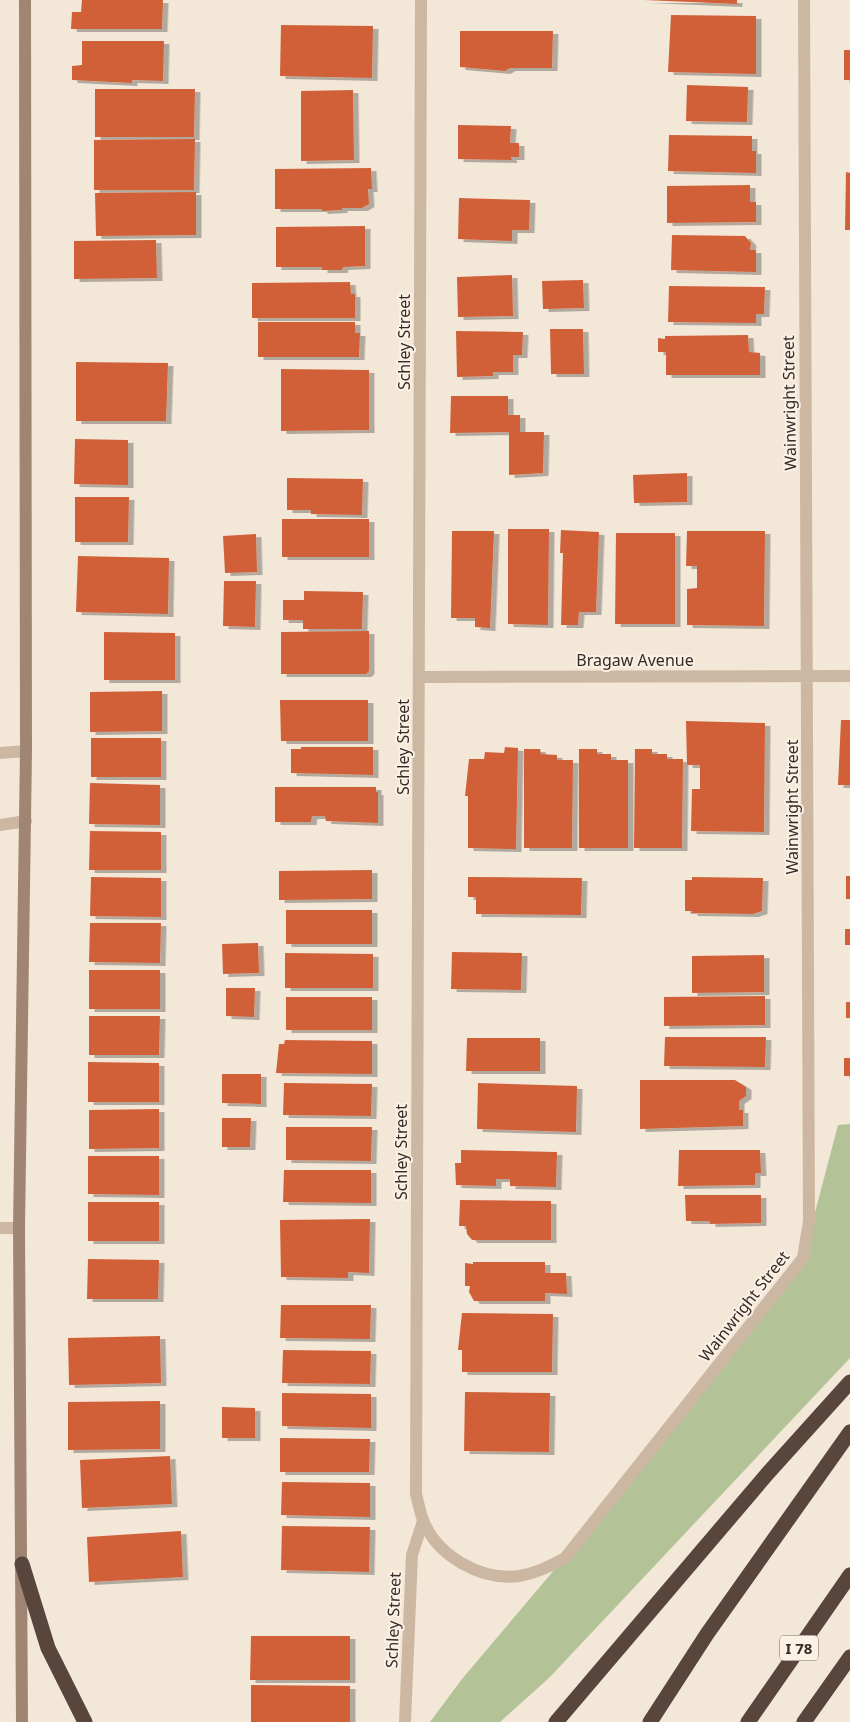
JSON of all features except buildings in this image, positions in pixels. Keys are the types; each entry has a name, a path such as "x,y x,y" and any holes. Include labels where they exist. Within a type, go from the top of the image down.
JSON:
{"highway":[{"path":"556,1722 686,1568 850,1382"},
{"path":"650,1722 707,1634 850,1432"},
{"path":"22,1564 48,1648 85,1722"},
{"name":"I 78","path":"748,1722 850,1575"},
{"path":"804,1722 850,1657"}],"street":[{"path":"22,1722 19,1228 26,821 25,0"},
{"name":"Schley Street","path":"406,1722 412,1555 423,1521 416,1494 421,0"},
{"name":"Wainwright Street","path":"423,1521 438,1545 460,1562 485,1573 518,1576 543,1570 565,1558 804,1258 809,1221 804,0"},
{"name":"Bragaw Avenue","path":"419,677 850,676"},
{"path":"0,753 26,751"},
{"path":"0,825 26,821"},
{"path":"0,1228 19,1228"},
{"path":"22,1678 31,1722"}],"green space":[{"path":"850,1124 850,1358 549,1678 500,1722 430,1722 462,1679 582,1537 803,1258 838,1125"}]}
